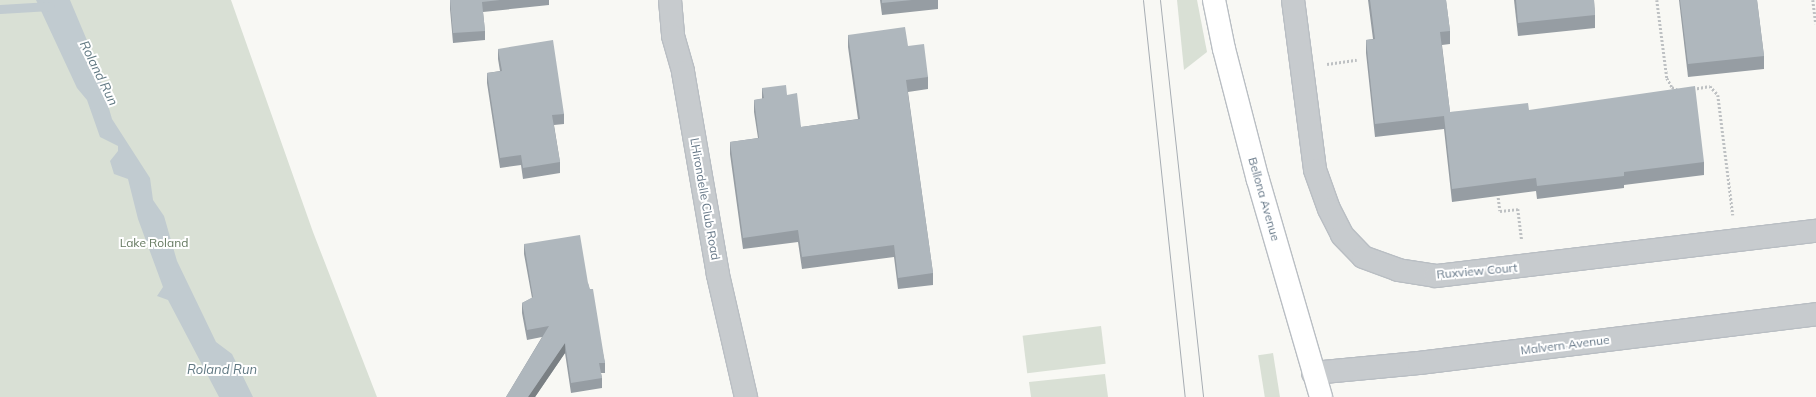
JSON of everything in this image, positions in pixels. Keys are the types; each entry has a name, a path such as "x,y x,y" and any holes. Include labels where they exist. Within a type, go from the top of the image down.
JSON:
{"main road":[{"name":"Bellona Avenue","path":"1214,0 1224,49 1258,180 1321,397"}],"street":[{"name":"LHirondelle Club Road","path":"670,0 674,36 683,72 718,275 746,397"},
{"name":"Ruxview Court","path":"1293,0 1316,170 1329,209 1342,235 1363,257 1398,270 1436,276 1816,231"},
{"name":"Malvern Avenue","path":"1313,373 1427,362 1816,314"}],"path":[{"path":"1657,0 1667,78 1672,87 1683,90"},
{"path":"1813,0 1816,24"},
{"path":"1689,90 1710,86 1718,95 1732,193 1735,241"},
{"path":"1497,187 1500,211 1518,208 1526,266"}],"green space":[{"name":"Lake Roland","path":"0,0 231,0 313,232 377,397 0,397"},
{"path":"1177,0 1197,0 1207,52 1184,70"},
{"path":"1101,326 1106,364 1027,373 1023,336"},
{"path":"1273,353 1280,397 1265,397 1258,355"},
{"path":"1105,374 1108,397 1031,397 1029,382"}],"water":[{"name":"Roland Run","path":"36,0 70,0 94,57 112,119 150,178 153,200 164,216 177,261 216,342 232,354 253,397 219,397 168,300 157,296 163,287 138,219 128,179 114,174 110,161 118,151 118,146 100,137 87,100 77,88"}],"building":[{"path":"450,0 500,0 482,2 485,31 453,33"},
{"path":"882,0 912,0 882,3"},
{"path":"1370,0 1446,0 1450,31 1440,32 1450,112 1528,103 1529,110 1695,86 1704,162 1624,172 1624,176 1537,186 1536,178 1452,189 1444,116 1375,124 1366,40 1375,39"},
{"path":"1516,0 1594,0 1595,15 1518,23"},
{"path":"1680,0 1757,0 1764,56 1688,64"},
{"path":"905,27 908,46 924,44 928,77 906,80 933,273 898,278 894,245 802,257 798,230 743,238 730,142 759,138 754,100 764,98 762,88 786,85 787,95 797,93 801,127 860,119 848,35"},
{"path":"553,40 564,114 552,115 560,162 523,168 521,155 500,158 487,73 502,71 498,49"},
{"path":"580,235 588,283 590,289 593,289 605,363 599,363 602,378 571,383 565,343 528,397 506,397 549,326 527,330 522,303 533,297 524,244"}],"waterway":[{"path":"0,9 50,6"}],"tram line":[{"path":"1143,0 1185,397"},
{"path":"1160,0 1203,397"}]}
